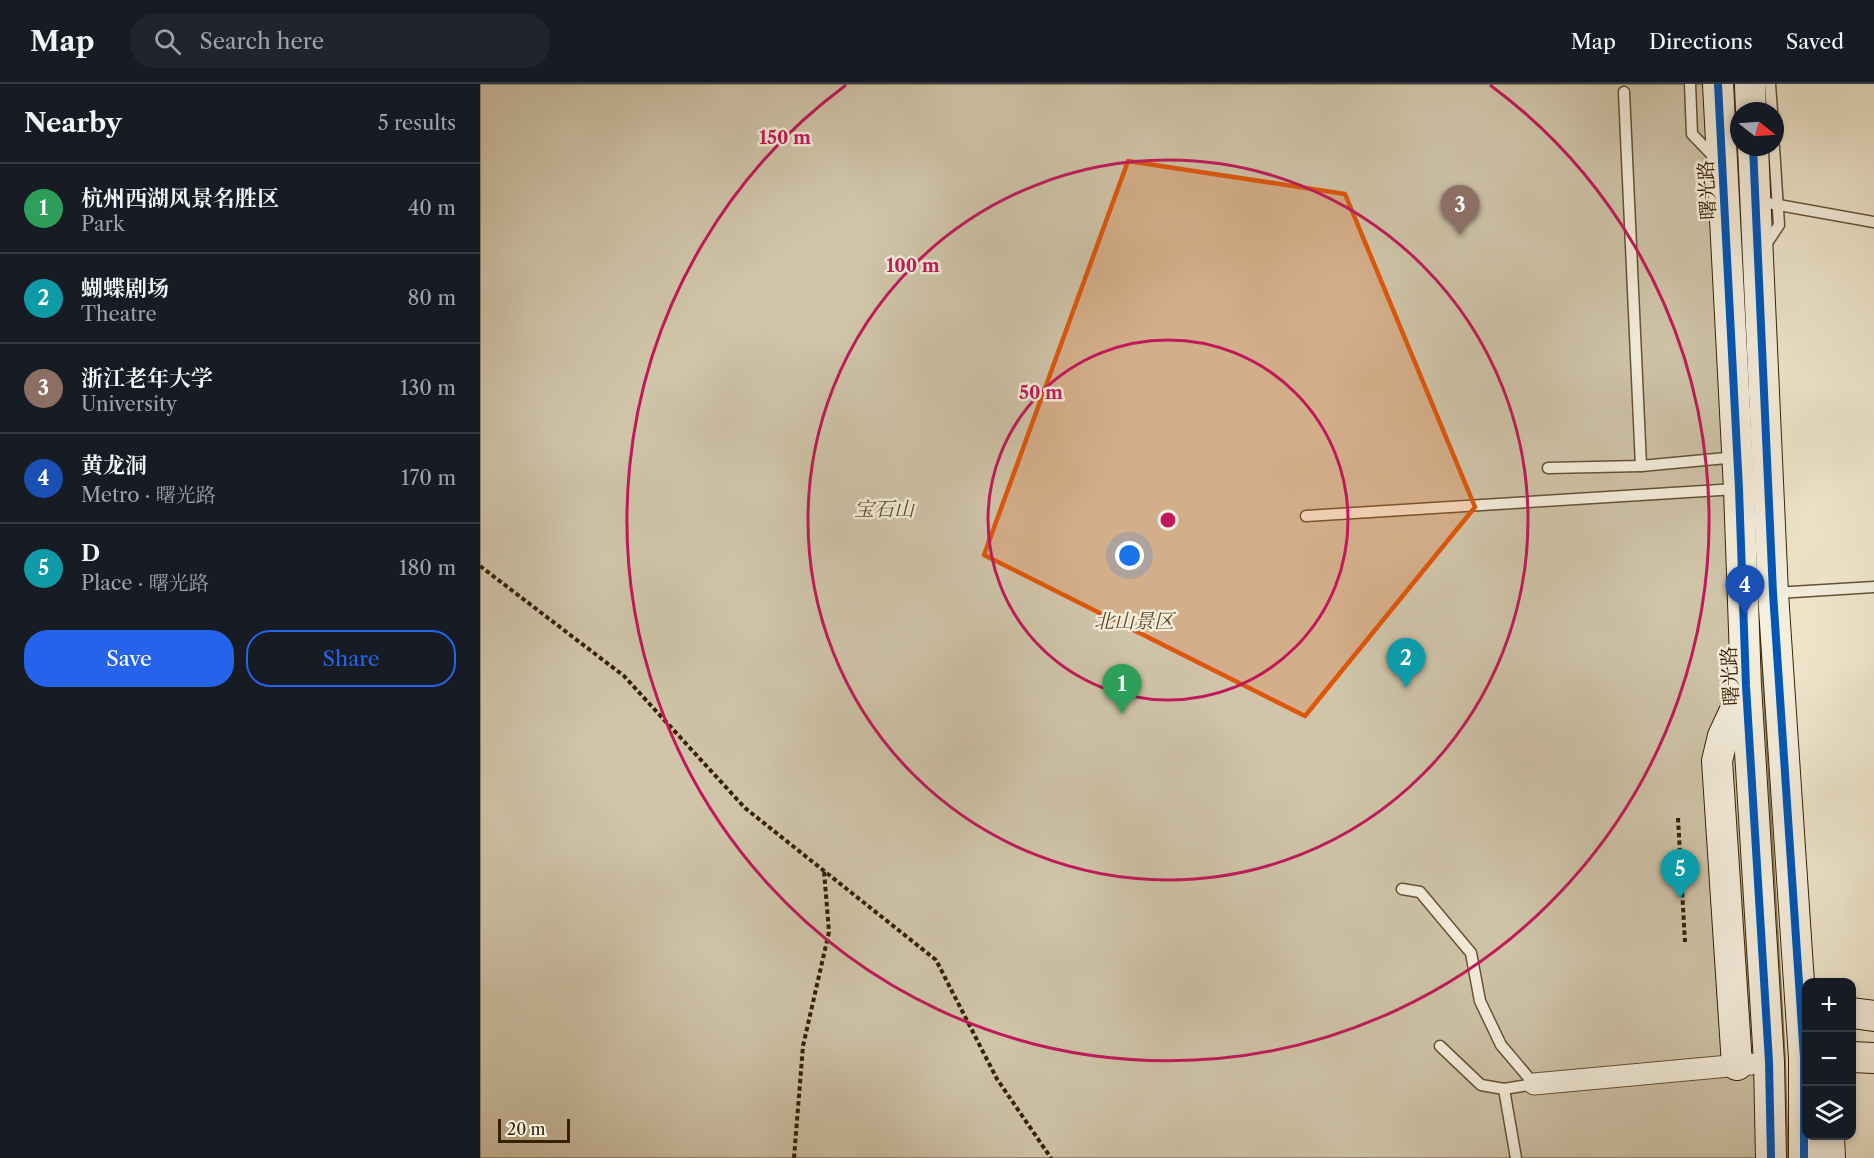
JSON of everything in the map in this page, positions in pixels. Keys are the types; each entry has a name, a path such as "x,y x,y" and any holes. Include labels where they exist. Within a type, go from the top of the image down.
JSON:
{"main road":[{"name":"曙光路","path":"1718,84 1739,489 1746,686 1769,1062 1771,1158"},
{"path":"1750,84 1751,102"},
{"path":"1755,156 1766,202 1758,256 1773,593 1802,980"},
{"path":"1737,1065 1718,761 1723,736 1746,686"},
{"path":"1856,1014 1874,1016"},
{"path":"1856,1057 1874,1058"},
{"path":"1769,1062 1802,1058"},
{"path":"1804,1158 1805,1086"},
{"path":"1830,1140 1830,1158"}],"street":[{"path":"1534,1084 1769,1062"}],"lane":[{"path":"1690,84 1692,134 1722,165"},
{"path":"1770,84 1771,102"},
{"path":"1624,92 1641,466"},
{"path":"1773,156 1766,202 1874,222"},
{"path":"1548,468 1641,466 1737,457"},
{"path":"1306,516 1739,489"},
{"path":"1773,593 1874,587"},
{"path":"1402,889 1420,892 1472,953 1480,1001 1501,1046 1534,1084"},
{"path":"1440,1046 1481,1085 1504,1089 1534,1084"},
{"path":"1504,1089 1516,1158"}],"path":[{"path":"480,566 624,676 745,808 936,960 997,1079 1051,1158"},
{"path":"1678,818 1685,942"},
{"path":"794,1158 803,1046 829,932 824,870"}],"highlighted area":[{"path":"1128,161 1345,194 1475,507 1305,716 984,555"}],"green space":[{"name":"北山景区","path":"480,84 1728,84 1730,156 1732,156 1785,1056 1788,1158 480,1158"}],"cycle path":[{"path":"1718,84 1739,489 1746,686 1769,1062 1771,1158"},
{"path":"1753,156 1773,593 1804,1058 1804,1158"}],"place":[{"name":"浙江老年大学","path":"1460,235"},
{"name":"黄龙洞","path":"1745,615"},
{"name":"蝴蝶剧场","path":"1406,688"},
{"name":"杭州西湖风景名胜区","path":"1122,714"},
{"name":"D","path":"1680,899"}],"park label":[{"name":"宝石山","path":"884,509"}]}
